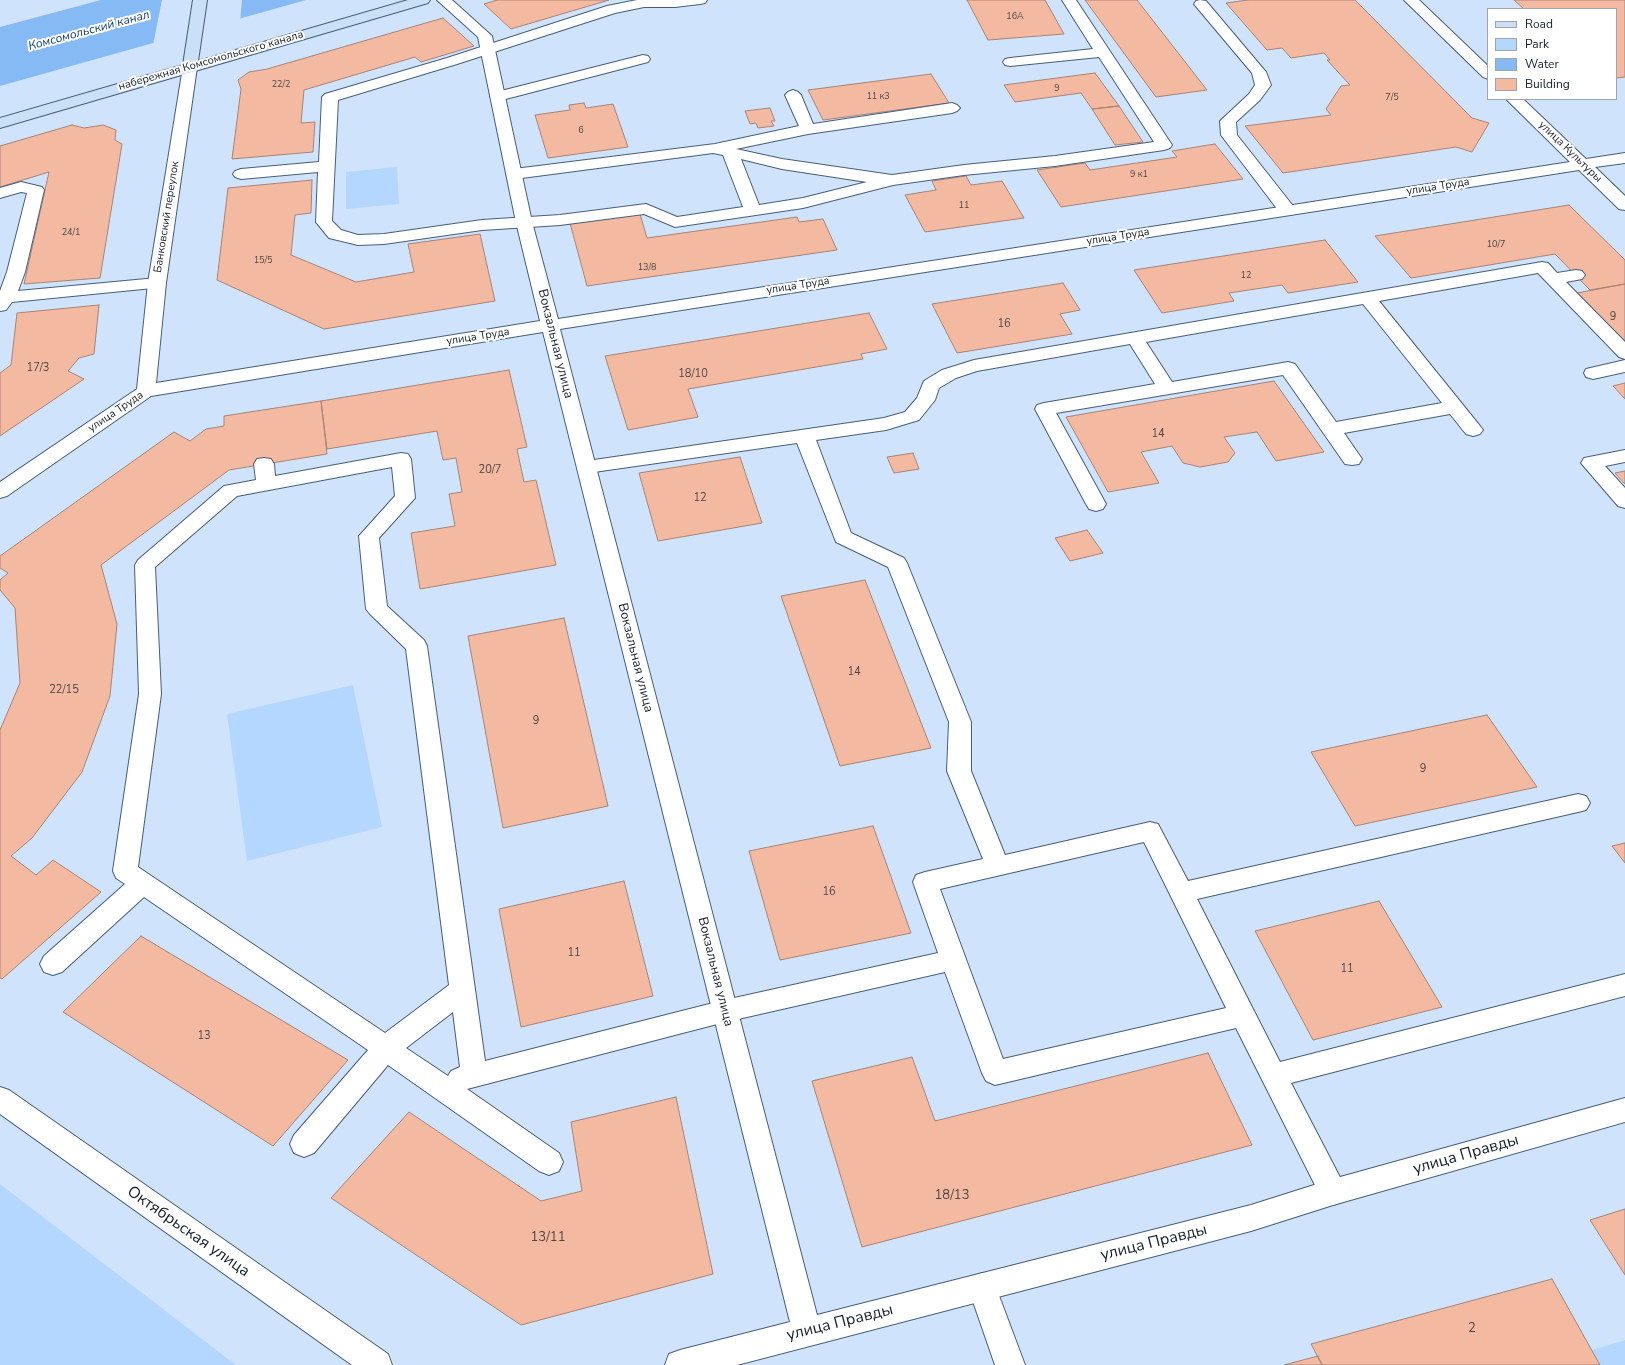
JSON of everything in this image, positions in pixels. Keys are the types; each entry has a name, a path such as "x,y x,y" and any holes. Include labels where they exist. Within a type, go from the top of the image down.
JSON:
{"street":[{"name":"Банковский переулок","path":"146,391 157,283 200,0"},
{"name":"набережная Комсомольского канала","path":"0,123 423,0"},
{"name":"Вокзальная улица","path":"444,0 486,36 524,222 807,1332"},
{"path":"700,0 675,3 644,3 612,10 330,97 324,222 335,234 358,240 384,239 482,224 560,220 646,209 675,222 803,203 892,180 964,170 1055,161 1164,145 1069,0"},
{"path":"1411,0 1487,73"},
{"path":"1201,4 1258,72 1263,85 1255,96 1228,121 1229,135 1287,210"},
{"path":"1010,62 1102,52"},
{"path":"498,96 643,59"},
{"path":"793,95 808,128"},
{"name":"улица Культуры","path":"1515,100 1625,205"},
{"path":"514,174 714,148 808,128 952,108"},
{"path":"714,148 782,164 892,180"},
{"path":"730,152 753,211"},
{"name":"улица Труда","path":"0,491 146,391 550,324 1625,158"},
{"path":"241,174 327,166"},
{"path":"0,193 21,187 36,190 16,272 2,300"},
{"path":"0,262 16,272"},
{"path":"587,467 804,434 886,424 912,416 926,400 931,385 949,374 974,366 1542,268 1625,353"},
{"path":"1554,279 1576,275"},
{"path":"2,300 157,283"},
{"path":"1368,298 1473,430"},
{"path":"1135,338 1167,388"},
{"path":"1593,373 1625,366"},
{"path":"1096,504 1044,409 1288,368 1352,459"},
{"path":"1331,429 1455,408"},
{"path":"804,434 843,537 897,563 960,722 959,771 998,866"},
{"path":"1625,456 1591,463 1625,501"},
{"path":"474,1075 416,646 377,609 369,536 406,498 401,459 265,474 231,490 145,565 150,694 125,871 440,1085 549,1162"},
{"path":"1181,893 1578,803"},
{"path":"1243,1015 995,1073 925,882 1150,831 1333,1192"},
{"path":"53,964 143,883"},
{"path":"440,1085 725,1011 953,960"},
{"path":"1273,1076 1625,985"},
{"path":"304,1144 386,1048 463,989"},
{"name":"Октябрьская улица","path":"0,1099 377,1365"},
{"name":"улица Правды","path":"680,1365 1251,1218 1333,1192 1625,1110"},
{"path":"982,1287 1010,1365"}],"green space":[{"path":"397,167 399,204 346,209 346,172"},
{"path":"353,685 382,827 247,861 227,714"},
{"path":"0,1184 236,1365 0,1365"},
{"path":"1625,1340 1625,1365 1600,1365 1592,1350"}],"water":[{"name":"Комсомольский канал","path":"101,0 306,0 0,86 0,27"}],"pier":[{"path":"162,0 242,0 240,21 153,45"}],"building":[{"path":"497,0 609,0 511,29 484,4"},
{"path":"967,0 1045,0 1064,34 988,40"},
{"path":"1085,0 1137,0 1207,90 1156,97"},
{"path":"1248,0 1355,0 1472,118 1489,123 1472,152 1456,147 1283,173 1245,126 1331,115 1326,109 1341,86 1350,85 1327,60 1330,60 1324,53 1291,58 1282,48 1267,50 1226,3"},
{"path":"1514,0 1625,0 1625,77 1617,78 1617,8 1523,8"},
{"path":"443,18 474,46 421,62 415,57 304,90 301,123 315,122 313,152 232,159 241,89 238,80 249,72 267,69"},
{"path":"1095,73 1119,106 1092,109 1081,93 1015,102 1004,85"},
{"path":"931,74 949,103 823,120 808,90"},
{"path":"584,103 586,108 613,104 628,147 548,158 535,115 570,110 569,105"},
{"path":"1119,106 1143,142 1115,145 1092,109"},
{"path":"770,108 775,121 771,121 774,126 758,128 756,123 750,124 745,111"},
{"path":"72,125 84,128 103,125 116,130 115,140 122,144 100,278 24,284 49,172 0,187 0,146"},
{"path":"1215,144 1243,179 1061,207 1037,170 1085,163 1090,170 1177,157 1172,151"},
{"path":"966,176 971,185 1002,181 1024,218 925,232 905,195 936,190 932,181"},
{"path":"312,180 311,213 295,215 291,255 356,282 414,272 408,244 480,234 495,301 324,329 217,280 228,188"},
{"path":"1569,205 1625,260 1625,284 1590,290 1555,254 1411,278 1375,236"},
{"path":"640,214 647,238 797,217 799,222 823,219 837,250 587,286 570,223"},
{"path":"1325,240 1358,282 1288,293 1282,285 1229,293 1234,301 1162,313 1134,270"},
{"path":"1063,283 1080,310 1060,314 1072,334 957,353 932,304"},
{"path":"1625,284 1625,342 1577,293"},
{"path":"99,305 94,354 79,358 68,371 84,379 0,436 0,373 11,365 17,313"},
{"path":"869,313 887,349 861,354 863,359 688,389 698,417 628,430 605,356"},
{"path":"509,370 527,447 517,449 524,482 536,480 556,565 420,589 411,533 455,526 449,494 462,492 456,458 443,460 437,431 327,449 321,401"},
{"path":"1274,381 1324,452 1276,461 1257,432 1224,437 1235,453 1228,462 1200,467 1183,463 1172,446 1141,452 1159,483 1108,492 1066,417"},
{"path":"1625,383 1625,399 1613,386"},
{"path":"321,401 327,454 229,470 101,565 117,624 110,696 82,772 32,838 11,856 36,875 53,860 101,892 2,979 0,978 0,730 20,683 15,608 0,590 0,580 8,573 0,568 0,556 174,432 190,441 206,429 224,426 224,416"},
{"path":"913,453 919,469 894,473 887,457"},
{"path":"740,457 762,523 658,541 639,473"},
{"path":"1625,471 1625,484 1615,473"},
{"path":"1087,530 1103,553 1070,561 1055,538"},
{"path":"865,580 931,748 840,766 781,596"},
{"path":"564,618 608,806 503,828 468,636"},
{"path":"1487,715 1537,787 1355,826 1311,752"},
{"path":"873,826 911,933 780,960 749,851"},
{"path":"1625,843 1625,863 1612,846"},
{"path":"624,881 653,996 521,1027 499,909"},
{"path":"1379,901 1442,1007 1313,1040 1255,931"},
{"path":"141,936 348,1060 273,1146 63,1012"},
{"path":"1208,1053 1252,1145 862,1247 812,1081 912,1057 935,1121"},
{"path":"676,1097 713,1274 521,1325 331,1198 409,1112 541,1201 582,1191 571,1122"},
{"path":"1625,1209 1625,1275 1590,1220"},
{"path":"1552,1279 1600,1365 1322,1365 1311,1344"},
{"path":"1318,1356 1322,1365 1284,1365"}]}
